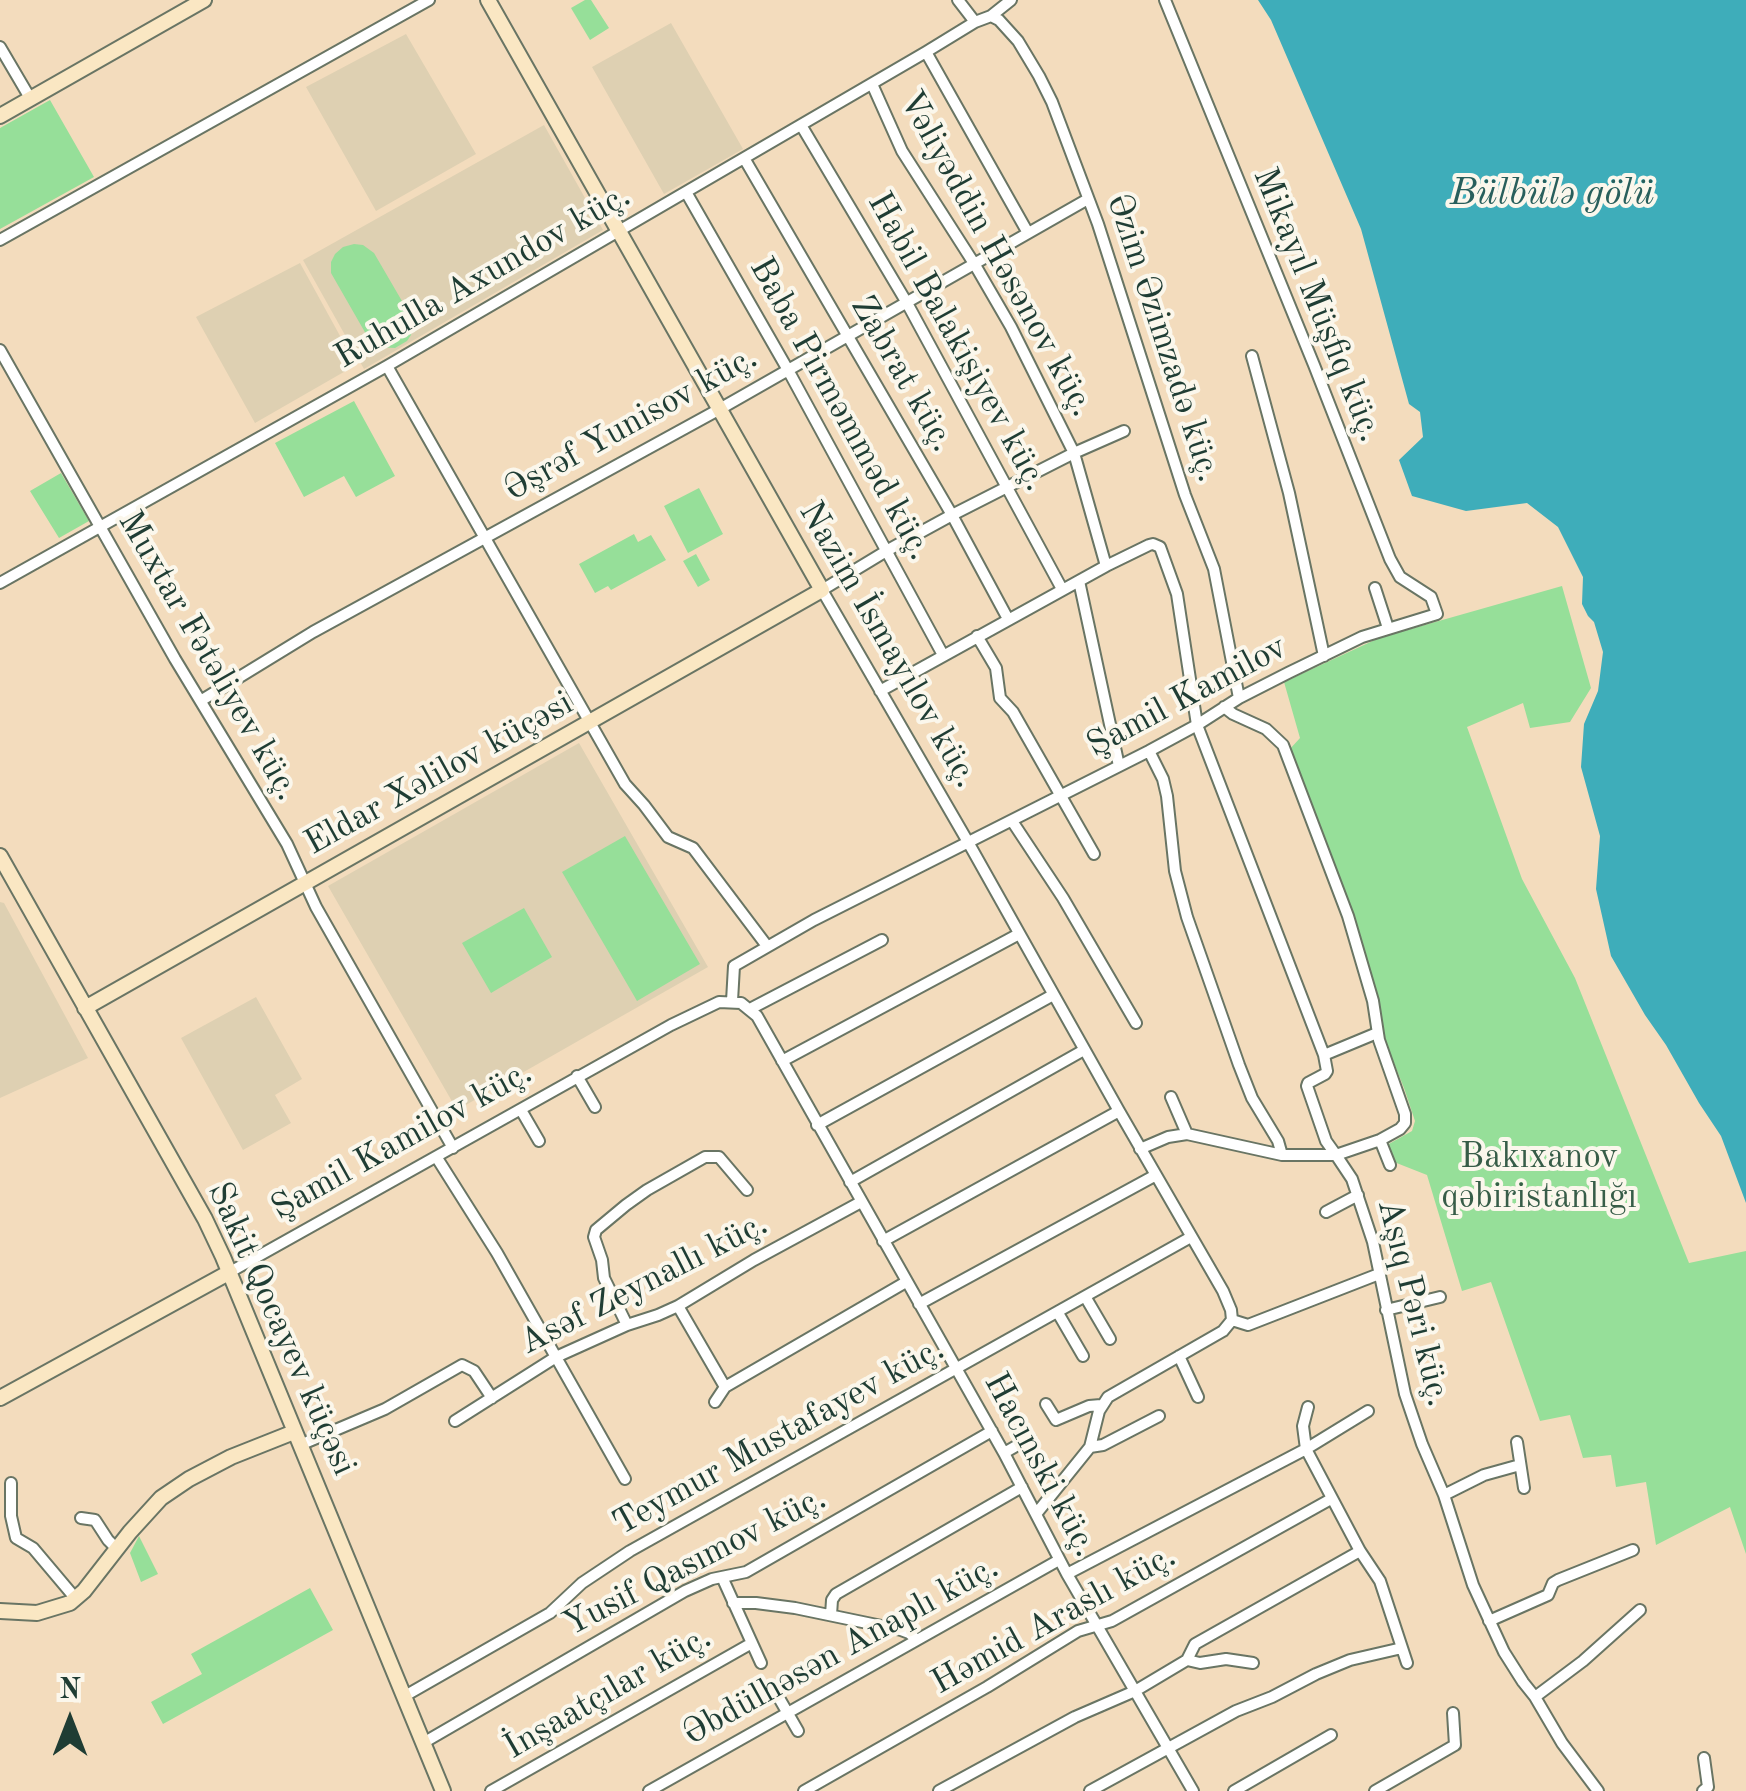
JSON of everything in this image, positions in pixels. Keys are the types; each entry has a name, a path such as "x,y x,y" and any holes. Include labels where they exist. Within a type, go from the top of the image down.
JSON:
{"street":[{"path":"0,116 204,0"},
{"path":"0,240 429,0"},
{"name":"Nazim İsmayılov küç.","path":"488,0 1223,1291 1232,1320"},
{"path":"958,0 975,22"},
{"path":"992,16 1010,0"},
{"name":"Mikayıl Müşfiq küç.","path":"1164,0 1390,559 1400,578 1432,596 1437,614"},
{"name":"Ruhulla Axundov küç.","path":"0,582 387,366 975,22 992,16"},
{"name":"Əzim Əzimzadə küç.","path":"992,16 1018,41 1039,76 1088,199 1185,495 1214,569 1239,698"},
{"path":"0,47 30,98"},
{"path":"926,52 1028,233"},
{"name":"Vəliyəddin Həsənov küç.","path":"872,84 902,151 976,265 1074,453 1106,566"},
{"name":"Habil Balakişiyev küç.","path":"801,125 907,303 1062,589"},
{"name":"Zabrat küç.","path":"744,158 1008,619"},
{"name":"Baba Pirməmməd küç.","path":"686,192 888,550 943,656"},
{"name":"Əşrəf Yunisov küç.","path":"202,700 313,632 718,410 1088,199"},
{"name":"Muxtar Fətəliyev küç.","path":"0,350 286,844 316,907 453,1148"},
{"path":"1252,356 1289,493 1324,656"},
{"path":"387,366 625,784 668,837 694,848 767,946"},
{"path":"822,590 952,516 1124,431"},
{"path":"880,691 1106,566 1149,545 1160,546 1177,594 1197,726 1328,1068 1326,1074 1307,1086 1326,1141 1336,1156"},
{"path":"1078,581 1119,766"},
{"path":"1375,588 1388,628"},
{"name":"Eldar Xəlilov küçəsi","path":"85,1008 822,590"},
{"name":"Şamil Kamilov","path":"968,842 1197,726 1239,698 1324,656 1388,628 1437,614"},
{"path":"977,636 996,668 1000,698 1013,712 1094,854"},
{"path":"1140,1148 1186,1134 1282,1155 1336,1156 1380,1140 1406,1120 1377,1032 1373,1001 1348,916 1282,745 1266,729 1224,707"},
{"path":"1149,751 1167,796 1175,871 1187,917 1252,1098 1282,1155"},
{"path":"1012,822 1063,898 1136,1023"},
{"path":"882,940 750,1009 732,1001 734,966 968,842"},
{"name":"Sakit Qocayev küçəsi","path":"0,856 205,1219 443,1791"},
{"path":"782,1062 1019,934"},
{"path":"818,1125 1053,994"},
{"name":"Şamil Kamilov küç.","path":"0,1398 577,1076 708,1006 732,1001"},
{"name":"Hacınski küç.","path":"750,1009 1193,1791"},
{"path":"1324,1055 1377,1032"},
{"path":"850,1182 1084,1050"},
{"path":"577,1076 595,1107"},
{"path":"1171,1097 1186,1134"},
{"path":"521,1110 539,1141"},
{"path":"883,1241 1118,1111"},
{"path":"1380,1140 1390,1165"},
{"path":"627,1324 604,1278 594,1237 596,1230 664,1179 710,1156 727,1164 747,1190"},
{"name":"Aşıq Pəri küç.","path":"1336,1156 1358,1195 1373,1242 1405,1394 1474,1585 1504,1652 1598,1791"},
{"path":"436,1158 497,1252 625,1479"},
{"path":"919,1304 1156,1175"},
{"path":"1326,1212 1358,1195"},
{"name":"Asəf Zeynallı küç.","path":"455,1421 556,1357 627,1324 678,1306 861,1202"},
{"name":"Teymur Mustafayev küç.","path":"403,1697 550,1613 617,1558 1191,1237"},
{"path":"1036,1514 1090,1447 1101,1405 1115,1392 1223,1331 1232,1320 1248,1325 1379,1274"},
{"path":"715,1402 725,1387 906,1282"},
{"path":"1386,1310 1440,1297"},
{"path":"1086,1298 1110,1338"},
{"path":"678,1306 725,1387"},
{"path":"1058,1313 1083,1356"},
{"path":"1179,1356 1198,1396"},
{"path":"0,1611 37,1613 76,1599 151,1508 175,1488 231,1457 385,1410 462,1365 474,1372 492,1398"},
{"path":"1046,1404 1056,1420 1101,1405"},
{"path":"1308,1407 1304,1426 1306,1449 1380,1581 1406,1663"},
{"path":"1067,1574 1306,1449 1368,1410"},
{"path":"1090,1447 1103,1445 1159,1416"},
{"name":"Yusif Qasımov küç.","path":"423,1742 685,1590 760,1564 992,1431"},
{"path":"1004,1453 1030,1438"},
{"path":"1517,1442 1524,1488"},
{"path":"1444,1495 1520,1464"},
{"path":"12,1483 14,1535 33,1548 76,1599"},
{"path":"831,1615 836,1594 1022,1487"},
{"name":"Həmid Araslı küç.","path":"804,1791 1078,1632 1112,1622 1331,1499"},
{"path":"80,1518 96,1520 117,1549"},
{"path":"1490,1621 1548,1594 1552,1583 1558,1580 1633,1550"},
{"path":"939,1791 1075,1718 1135,1691 1186,1660 1196,1644 1360,1551"},
{"name":"Əbdülhəsən Anaplı küç.","path":"650,1791 1059,1560"},
{"path":"722,1577 761,1663"},
{"path":"733,1603 831,1615 901,1630 916,1639"},
{"path":"1536,1697 1640,1610"},
{"name":"İnşaatçılar küç.","path":"491,1791 752,1643"},
{"path":"1090,1791 1236,1711 1336,1665 1402,1648"},
{"path":"1186,1660 1253,1663"},
{"path":"775,1691 798,1732"},
{"path":"1374,1791 1455,1745 1452,1714"},
{"path":"1234,1791 1331,1735"},
{"path":"1703,1791 1708,1787 1704,1758"}],"shaded area":[{"path":"671,23 743,149 664,194 592,67"},
{"path":"406,34 476,154 376,211 306,87"},
{"path":"544,125 603,230 364,369 303,260"},
{"path":"300,263 356,365 255,423 196,317"},
{"path":"579,743 708,967 457,1110 328,886"},
{"path":"0,902 88,1058 0,1098"},
{"path":"256,997 302,1079 275,1095 291,1123 243,1150 181,1038"}],"green space":[{"path":"591,0 609,28 590,40 571,8"},
{"path":"50,100 94,177 0,229 0,128"},
{"path":"354,244 374,253 413,320 411,335 395,348 378,347 370,341 331,273 335,254"},
{"path":"354,401 395,476 356,497 344,476 304,497 275,443"},
{"path":"61,473 89,521 59,538 30,491"},
{"path":"699,488 723,534 688,553 664,506"},
{"path":"634,534 638,542 651,535 666,560 611,590 608,586 595,593 579,564"},
{"path":"696,554 710,580 698,587 683,561"},
{"name":"Bakıxanov qəbiristanlığı","path":"1562,586 1591,688 1570,722 1530,728 1523,703 1467,727 1522,879 1575,978 1689,1263 1746,1251 1746,1554 1730,1507 1656,1545 1646,1482 1616,1487 1611,1455 1583,1458 1570,1415 1540,1421 1491,1282 1462,1291 1427,1175 1394,1162 1387,1145 1412,1131 1415,1121 1381,1031 1289,750 1300,738 1284,682 1379,638"},
{"path":"625,836 700,964 637,1001 562,872"},
{"path":"524,908 552,957 491,993 462,943"},
{"path":"139,1536 158,1574 141,1582 130,1553"},
{"path":"310,1588 333,1630 163,1724 151,1702 202,1674 191,1654"}],"water":[{"name":"Bülbülə gölü","path":"1258,0 1746,0 1746,1203 1721,1136 1611,956 1596,889 1600,836 1581,767 1584,724 1598,691 1603,652 1594,622 1582,604 1583,577 1558,527 1527,503 1466,511 1412,496 1399,460 1423,437 1420,412 1409,404 1361,229 1271,20"}]}
